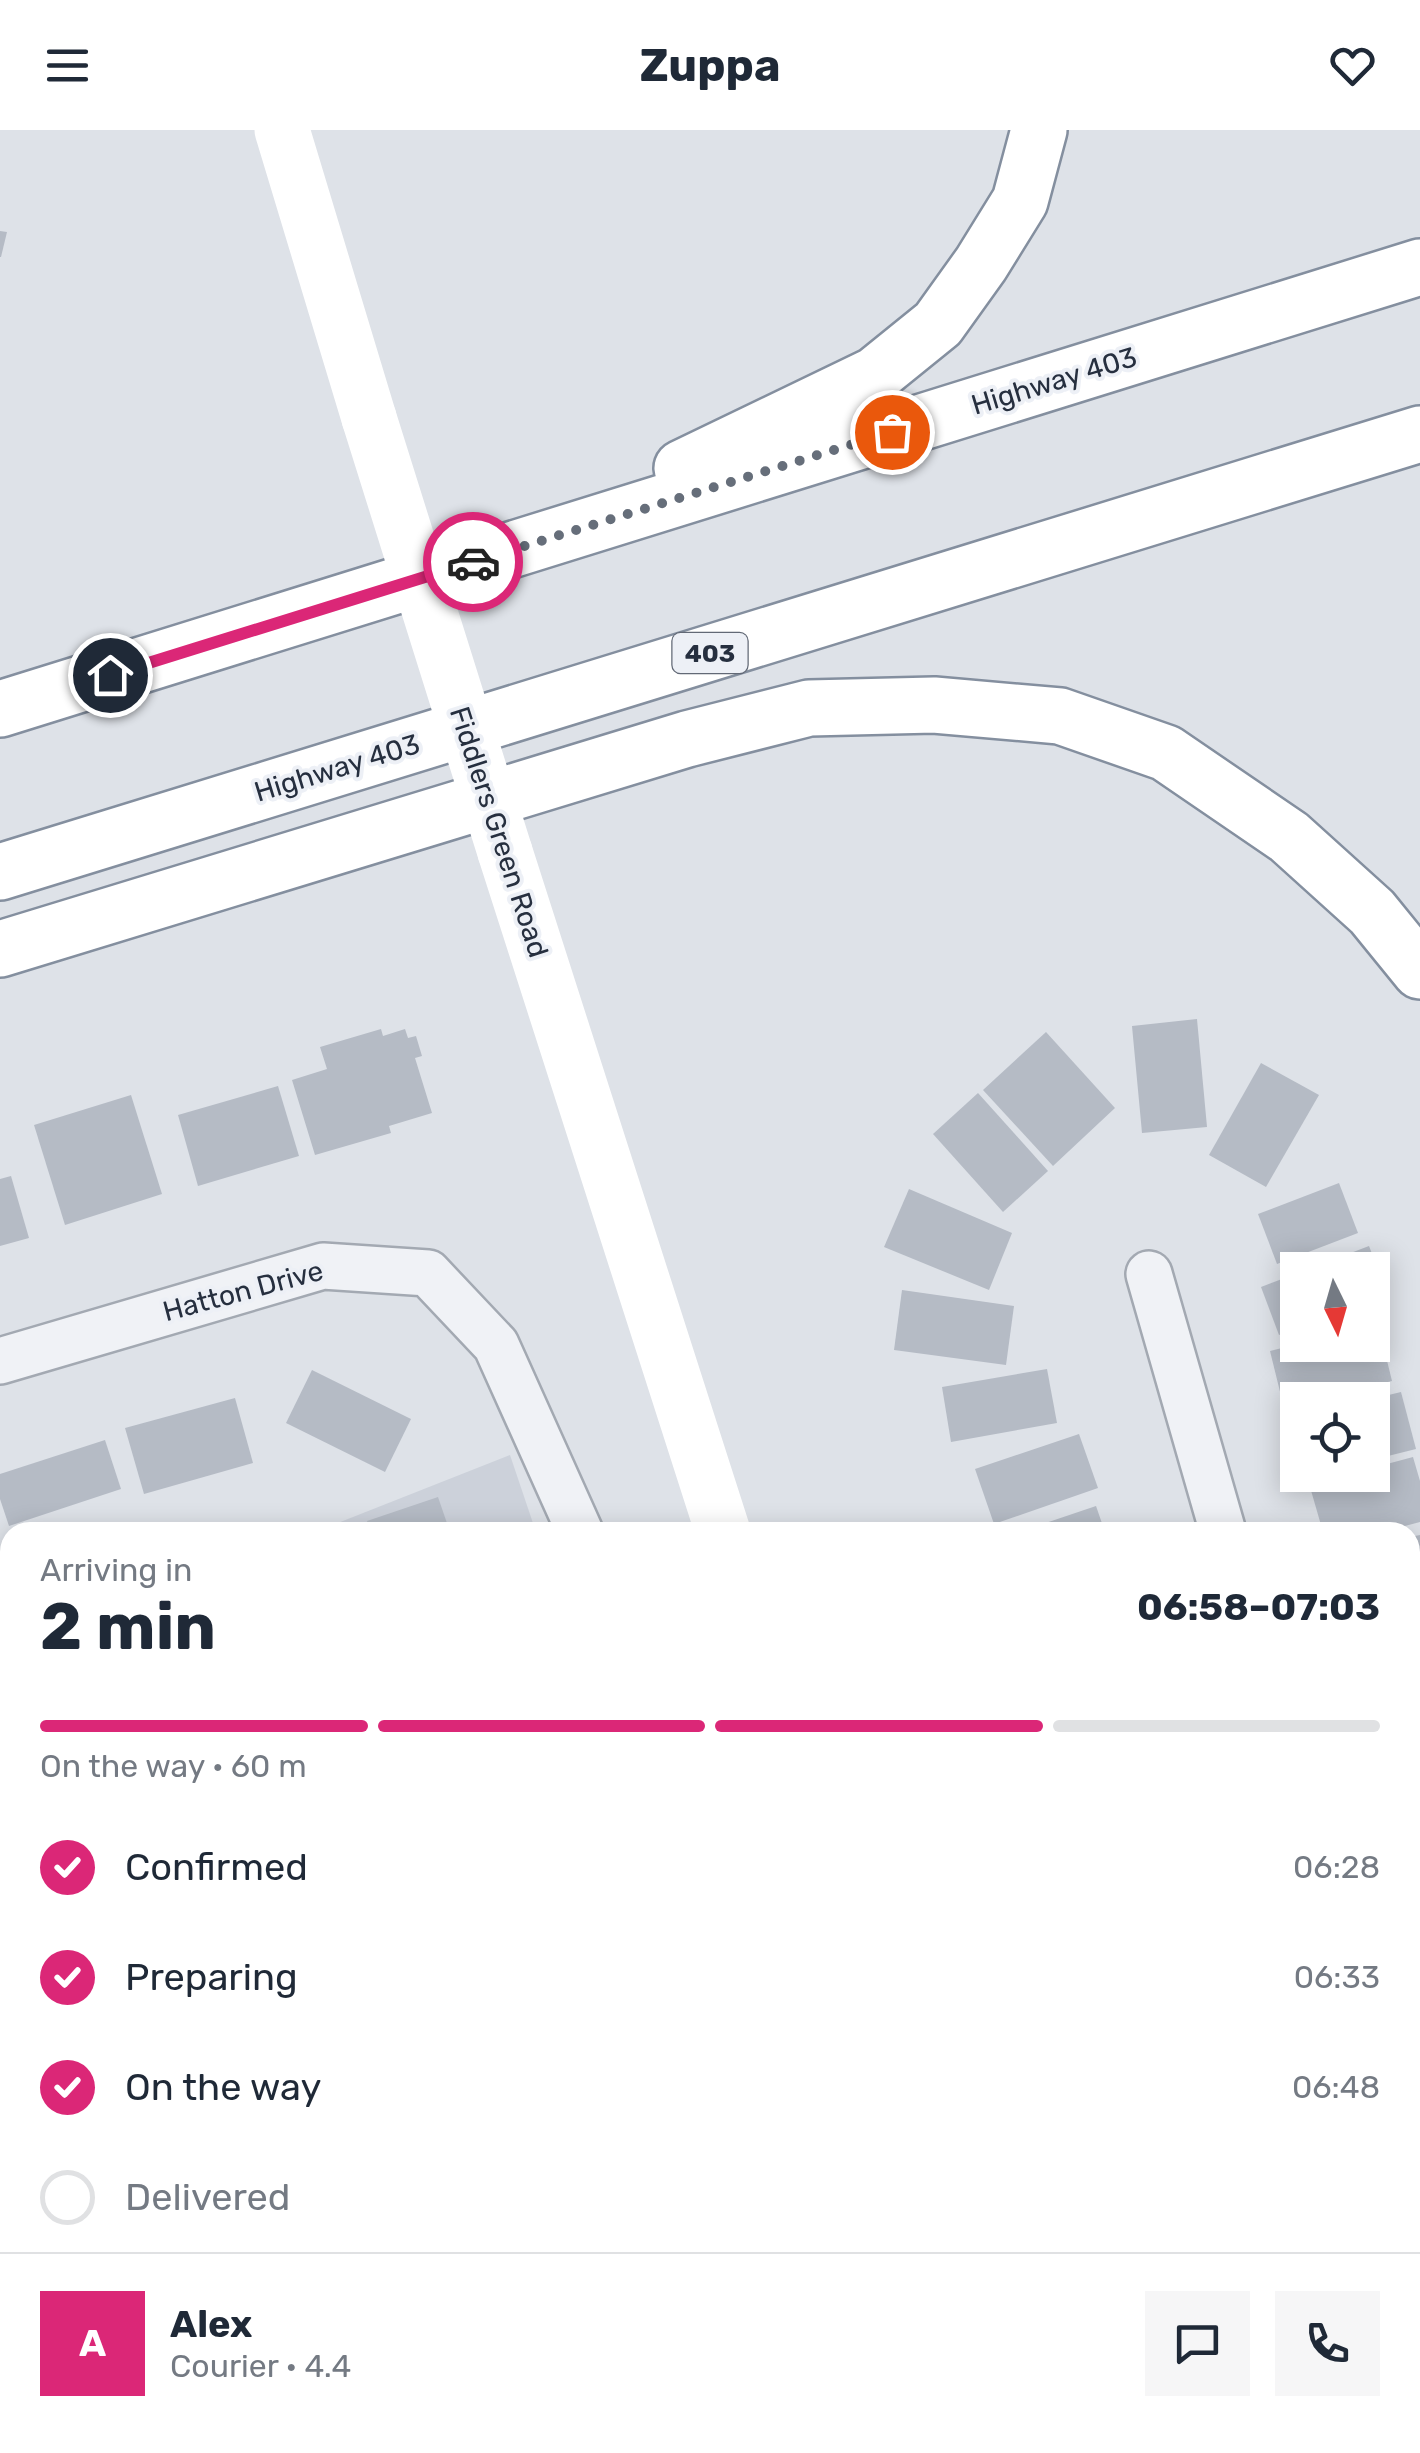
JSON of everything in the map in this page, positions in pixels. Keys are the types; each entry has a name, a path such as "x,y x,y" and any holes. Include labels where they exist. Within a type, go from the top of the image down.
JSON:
{"main road":[{"name":"Fiddlers Green Road","path":"282,130 505,852 720,1522"},
{"path":"515,549 875,375 938,324 981,264 1020,201 1040,130"},
{"name":"Highway 403","path":"0,709 1420,267"},
{"name":"Highway 403","path":"0,872 1420,434"},
{"path":"0,949 687,738 809,708 934,705 1060,716 1166,753 1289,837 1372,912 1420,972"}],"street":[{"name":"Hatton Drive","path":"0,1361 322,1266 428,1272 496,1345 576,1522"},
{"path":"1149,1274 1221,1522"}],"shaded area":[{"path":"510,1455 533,1522 340,1522"}],"building":[{"path":"0,231 7,232 1,257 0,257"},
{"path":"1197,1019 1207,1127 1142,1133 1132,1026"},
{"path":"381,1029 383,1036 405,1029 408,1038 416,1036 422,1056 415,1058 432,1113 389,1126 391,1133 315,1155 292,1080 327,1069 320,1047"},
{"path":"1046,1032 1115,1108 1053,1166 983,1090"},
{"path":"1261,1063 1319,1095 1266,1187 1209,1155"},
{"path":"278,1086 299,1156 198,1186 178,1115"},
{"path":"978,1093 1048,1171 1003,1212 933,1134"},
{"path":"131,1095 162,1194 65,1225 34,1125"},
{"path":"11,1176 29,1238 0,1246 0,1179"},
{"path":"1339,1183 1358,1233 1308,1252 1280,1252 1277,1264 1258,1214"},
{"path":"909,1189 1012,1233 989,1290 884,1247"},
{"path":"1280,1280 1280,1335 1279,1335 1261,1287"},
{"path":"902,1290 1014,1306 1006,1365 894,1350"},
{"path":"1280,1348 1280,1362 1387,1362 1392,1381 1280,1382 1280,1392 1270,1351"},
{"path":"1047,1369 1057,1423 951,1442 942,1387"},
{"path":"312,1370 411,1419 385,1472 286,1423"},
{"path":"1401,1392 1416,1449 1390,1456 1390,1395"},
{"path":"235,1398 253,1463 144,1494 125,1428"},
{"path":"1079,1434 1098,1488 993,1522 975,1469"},
{"path":"105,1440 121,1489 21,1522 8,1522 0,1499 0,1474"},
{"path":"1413,1457 1420,1481 1420,1522 1320,1522 1311,1492 1390,1492 1390,1463"},
{"path":"438,1497 447,1522 367,1522"},
{"path":"1096,1506 1102,1522 1049,1522"}],"way so far":[{"path":"473,562 892,432"}],"route":[{"path":"110,675 473,562"}]}
